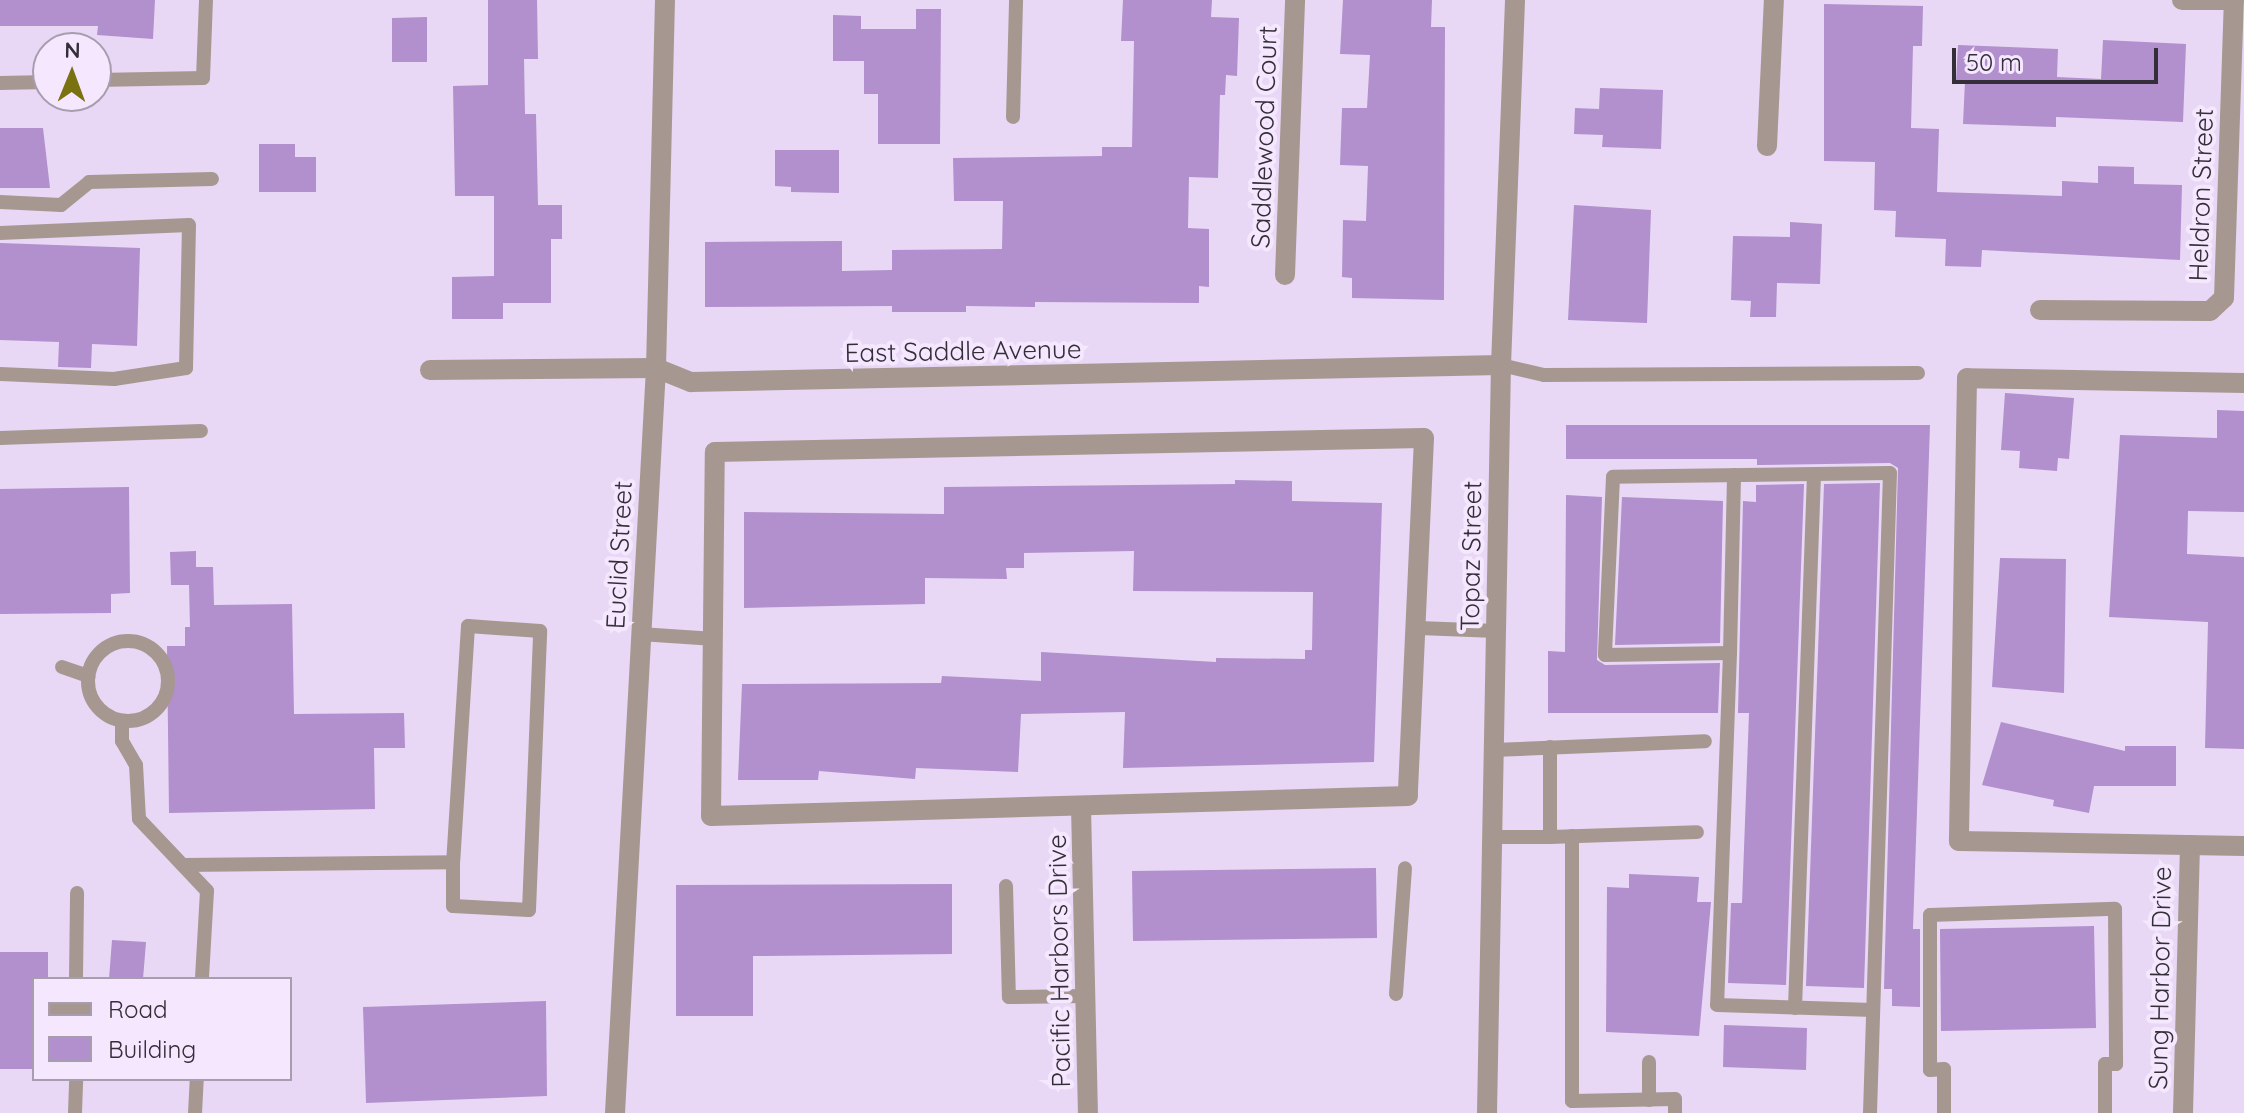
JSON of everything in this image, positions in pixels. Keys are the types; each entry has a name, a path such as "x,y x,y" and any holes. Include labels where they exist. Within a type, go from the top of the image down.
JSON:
{"street":[{"name":"Euclid Street","path":"615,1113 656,368 665,0"},
{"name":"Saddlewood Court","path":"1285,275 1295,0"},
{"name":"Topaz Street","path":"1487,1113 1501,365 1515,0"},
{"path":"1767,146 1774,0"},
{"name":"Heldron Street","path":"2040,310 2210,311 2224,298 2234,0 2182,0"},
{"name":"East Saddle Avenue","path":"430,370 656,368 691,382 1501,365"},
{"path":"2244,383 1967,378 1959,841 2244,846"},
{"path":"1424,438 1419,628 1408,796 711,816 715,452 1424,438"},
{"name":"Pacific Harbors Drive","path":"1081,807 1088,1113"},
{"name":"Sung Harbor Drive","path":"2183,1113 2190,845"}],"lane":[{"path":"112,80 203,78 206,0"},
{"path":"1013,117 1016,0"},
{"path":"0,83 32,82"},
{"path":"0,202 61,205 89,182 212,179"},
{"path":"0,233 189,225 186,368 114,379 0,374"},
{"path":"1501,365 1544,375 1918,373"},
{"path":"0,438 201,431"},
{"path":"1730,653 1605,655 1613,477 1890,473 1870,1113"},
{"path":"1795,1008 1814,474"},
{"path":"1734,475 1717,1005 1873,1010"},
{"path":"468,626 540,631 529,910 453,906 453,862 468,626"},
{"path":"1419,628 1496,631"},
{"path":"640,634 715,639"},
{"path":"120,642 145,645 163,662 164,699 147,716 122,721 92,700 88,676 99,654 120,642"},
{"path":"62,667 88,676"},
{"path":"122,721 122,741 136,765 139,819 207,891 202,977"},
{"path":"1494,750 1705,741"},
{"path":"1550,747 1550,837"},
{"path":"1492,837 1697,832"},
{"path":"1572,836 1572,1101 1675,1099 1675,1113"},
{"path":"183,865 453,862"},
{"path":"1396,994 1405,868"},
{"path":"1006,886 1009,997 1086,996"},
{"path":"76,977 77,893"},
{"path":"1944,1113 1944,1069 1930,1070 1930,915 2115,909 2116,1064 2105,1064 2105,1113"},
{"path":"1649,1062 1649,1100"},
{"path":"75,1113 76,1081"},
{"path":"195,1113 197,1081"}],"building":[{"path":"0,0 155,0 153,39 112,36 112,32 97,32 98,26 0,26"},
{"path":"488,0 537,0 538,59 524,59 525,114 536,114 538,205 562,205 562,239 551,239 551,303 503,303 503,319 452,319 452,277 494,276 494,196 455,196 453,86 488,85"},
{"path":"1123,0 1212,0 1211,17 1239,18 1237,76 1226,75 1225,95 1220,95 1218,178 1189,177 1188,228 1209,229 1209,287 1199,286 1199,303 1035,302 1035,307 966,306 966,312 892,312 892,306 705,307 705,242 842,241 842,271 892,270 892,250 1002,249 1003,201 954,201 953,158 1102,156 1102,147 1132,147 1134,41 1121,41"},
{"path":"1343,0 1432,0 1431,27 1445,27 1444,300 1352,298 1352,278 1342,277 1343,220 1366,221 1368,166 1340,165 1342,108 1367,108 1370,55 1340,54"},
{"path":"1824,4 1923,6 1922,46 1913,46 1911,128 1939,129 1937,192 2062,196 2062,181 2098,183 2098,166 2134,167 2134,184 2182,185 2180,260 1982,250 1981,267 1945,266 1946,239 1895,237 1896,211 1874,210 1875,162 1824,161"},
{"path":"916,9 941,9 940,144 878,144 878,94 864,94 864,61 833,61 833,15 861,16 861,29 916,29"},
{"path":"427,17 427,62 392,62 392,18"},
{"path":"2103,40 2186,44 2183,122 2056,117 2056,127 1963,124 1965,81 1956,81 1958,45 2058,49 2057,77 2101,79"},
{"path":"1600,88 1663,90 1661,149 1602,147 1603,135 1574,134 1575,108 1599,109"},
{"path":"0,128 43,128 50,188 0,188"},
{"path":"259,144 295,144 295,157 316,157 316,192 259,192"},
{"path":"775,150 839,150 839,193 791,192 791,187 775,186"},
{"path":"1574,205 1651,210 1647,323 1568,320"},
{"path":"1790,222 1822,224 1820,284 1777,283 1776,317 1750,317 1751,301 1731,300 1733,236 1790,237"},
{"path":"0,243 140,248 137,346 92,344 91,368 58,367 59,342 0,340"},
{"path":"2005,393 2074,398 2069,459 2058,458 2057,471 2019,468 2020,451 2001,450"},
{"path":"2217,410 2244,411 2244,512 2188,511 2187,554 2244,557 2244,749 2205,748 2208,622 2109,617 2120,435 2217,438"},
{"path":"1566,425 1930,425 1913,929 1920,929 1920,1007 1892,1006 1892,989 1884,989 1898,468 1890,463 1757,465 1757,459 1566,459"},
{"path":"1235,480 1292,481 1292,501 1382,503 1374,762 1123,768 1125,712 1021,714 1018,772 916,768 915,779 819,771 818,780 738,780 742,684 941,683 942,676 1041,681 1041,652 1216,662 1216,658 1305,659 1305,650 1312,650 1313,592 1133,591 1134,551 1024,553 1024,568 1006,568 1007,579 925,578 925,604 744,608 744,512 944,514 944,487 1235,484"},
{"path":"1880,483 1864,988 1806,986 1824,484"},
{"path":"1804,484 1786,985 1728,983 1731,903 1742,903 1749,713 1738,713 1743,501 1756,502 1756,485"},
{"path":"129,487 130,593 111,594 111,613 0,614 0,489"},
{"path":"1566,495 1602,497 1597,660 1605,665 1720,663 1718,713 1548,713 1548,651 1565,652"},
{"path":"1622,497 1723,501 1720,643 1615,645"},
{"path":"196,551 196,567 213,567 214,605 292,604 294,714 404,713 405,748 374,748 375,809 169,813 167,646 185,646 185,627 190,627 189,585 171,585 170,552"},
{"path":"2000,558 2066,559 2064,693 1992,687"},
{"path":"2001,722 2125,751 2125,746 2176,746 2176,786 2094,786 2089,813 2053,806 2054,800 1982,785"},
{"path":"1376,868 1377,938 1133,941 1132,871"},
{"path":"1629,874 1699,877 1697,902 1711,902 1699,1036 1606,1032 1607,887 1629,888"},
{"path":"952,884 952,954 753,956 753,1016 676,1016 676,885"},
{"path":"2094,926 2096,1028 1941,1031 1940,929"},
{"path":"112,940 146,942 143,977 109,977"},
{"path":"0,952 48,952 48,977 32,977 32,1069 0,1069"},
{"path":"546,1001 547,1096 366,1103 363,1007"},
{"path":"1724,1025 1807,1028 1806,1070 1723,1067"}]}
